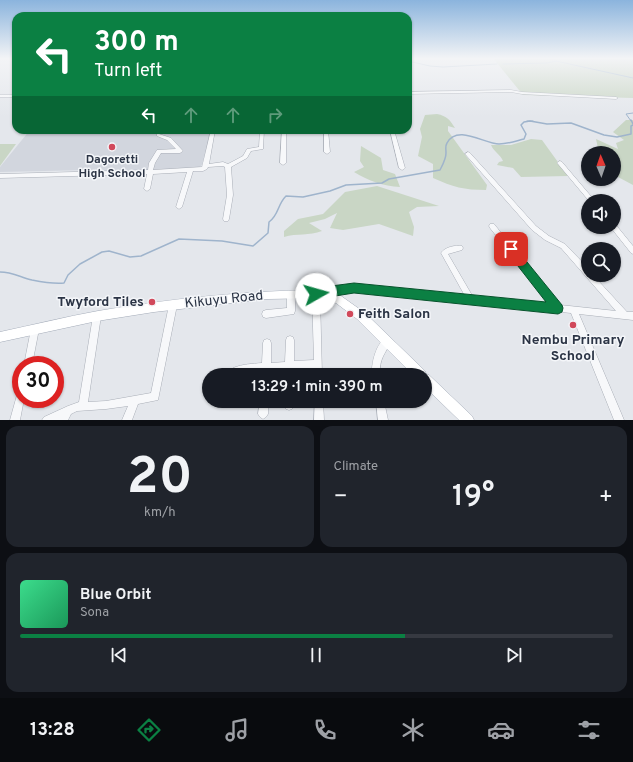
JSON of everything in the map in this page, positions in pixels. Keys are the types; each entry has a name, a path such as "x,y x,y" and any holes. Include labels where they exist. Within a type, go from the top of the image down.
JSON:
{"main road":[{"name":"Kikuyu Road","path":"0,337 97,316 173,305 291,294 316,294 338,299 361,316 414,368"},
{"path":"432,386 468,420"}],"street":[{"path":"412,93 511,91 522,94 616,98"},
{"path":"0,96 12,96"},
{"path":"205,166 212,134"},
{"path":"0,176 150,173 190,171 204,168 205,166 223,164 228,166 245,157 249,150 261,148 262,134"},
{"path":"283,163 284,134"},
{"path":"326,134 327,152"},
{"path":"393,134 402,168"},
{"path":"147,189 152,163 159,151 180,151 174,147 169,139 159,135"},
{"path":"468,154 534,228 543,236 563,246 581,265"},
{"path":"560,162 586,194"},
{"path":"226,219 230,195 228,166"},
{"path":"179,207 190,171"},
{"path":"492,226 558,308"},
{"path":"620,234 633,251"},
{"path":"460,248 446,251 444,253 471,300"},
{"path":"596,282 625,315"},
{"path":"318,368 316,294 354,288 633,316"},
{"path":"266,314 291,311 291,294"},
{"path":"47,420 68,410 82,406 106,405 116,402 153,399 156,396 173,305"},
{"path":"574,310 619,420"},
{"path":"82,406 97,316"},
{"path":"30,356 36,329"},
{"path":"290,340 290,366"},
{"path":"375,368 378,355 387,341"},
{"path":"266,368 267,344"},
{"path":"280,368 318,364"},
{"path":"127,420 135,401"},
{"path":"15,420 18,408"},
{"path":"263,408 263,414"},
{"path":"319,408 319,420"},
{"path":"381,408 383,420"},
{"path":"63,420 68,410"}],"shaded area":[{"name":"Dagoretti High School","path":"27,134 211,134 204,164 196,169 90,173 90,170 0,172 0,167"}],"green space":[{"path":"509,78 633,78 633,98 523,95"},
{"path":"437,114 446,117 455,128 448,126 448,131 487,185 486,190 459,187 433,178 433,164 418,156 422,137 420,129 425,115"},
{"path":"626,120 633,120 633,185 621,179 621,146 617,146 616,143 624,140 613,132"},
{"path":"531,139 542,140 568,176 521,177 513,168 497,165 499,162 503,161 491,145 511,145"},
{"path":"596,139 611,146 598,146"},
{"path":"0,144 16,144 0,166"},
{"path":"361,146 381,158 383,170 395,174 400,187 388,186 365,178 354,172 364,167 360,161"},
{"path":"377,186 439,206 417,207 409,212 414,227 413,236 379,224 343,230 330,228 337,213 325,219 309,223 322,231 284,237 284,231 298,219 323,214 345,192"}],"waterway":[{"path":"631,121 626,114 633,113"},
{"path":"631,120 633,124"},
{"path":"0,272 28,279 52,283 64,283 68,275 80,264 102,252 109,251 130,257 141,256 179,239 222,241 253,246 268,233 269,222 275,216 286,196 303,197 330,191 346,185 382,183 389,179 440,170 444,162 446,144 457,135 472,136 493,143 502,144 524,139 526,134 521,125 524,122 530,121"},
{"path":"530,121 547,124 571,123 604,135 617,137 631,134 631,126 633,125"}],"place":[{"name":"Dagoretti High School","path":"112,147"},
{"name":"Twyford Tiles","path":"152,302"},
{"name":"Feith Salon","path":"350,314"},
{"name":"Nembu Primary School","path":"573,325"}],"route":[{"path":"316,294 354,288 558,308 511,249"}]}
